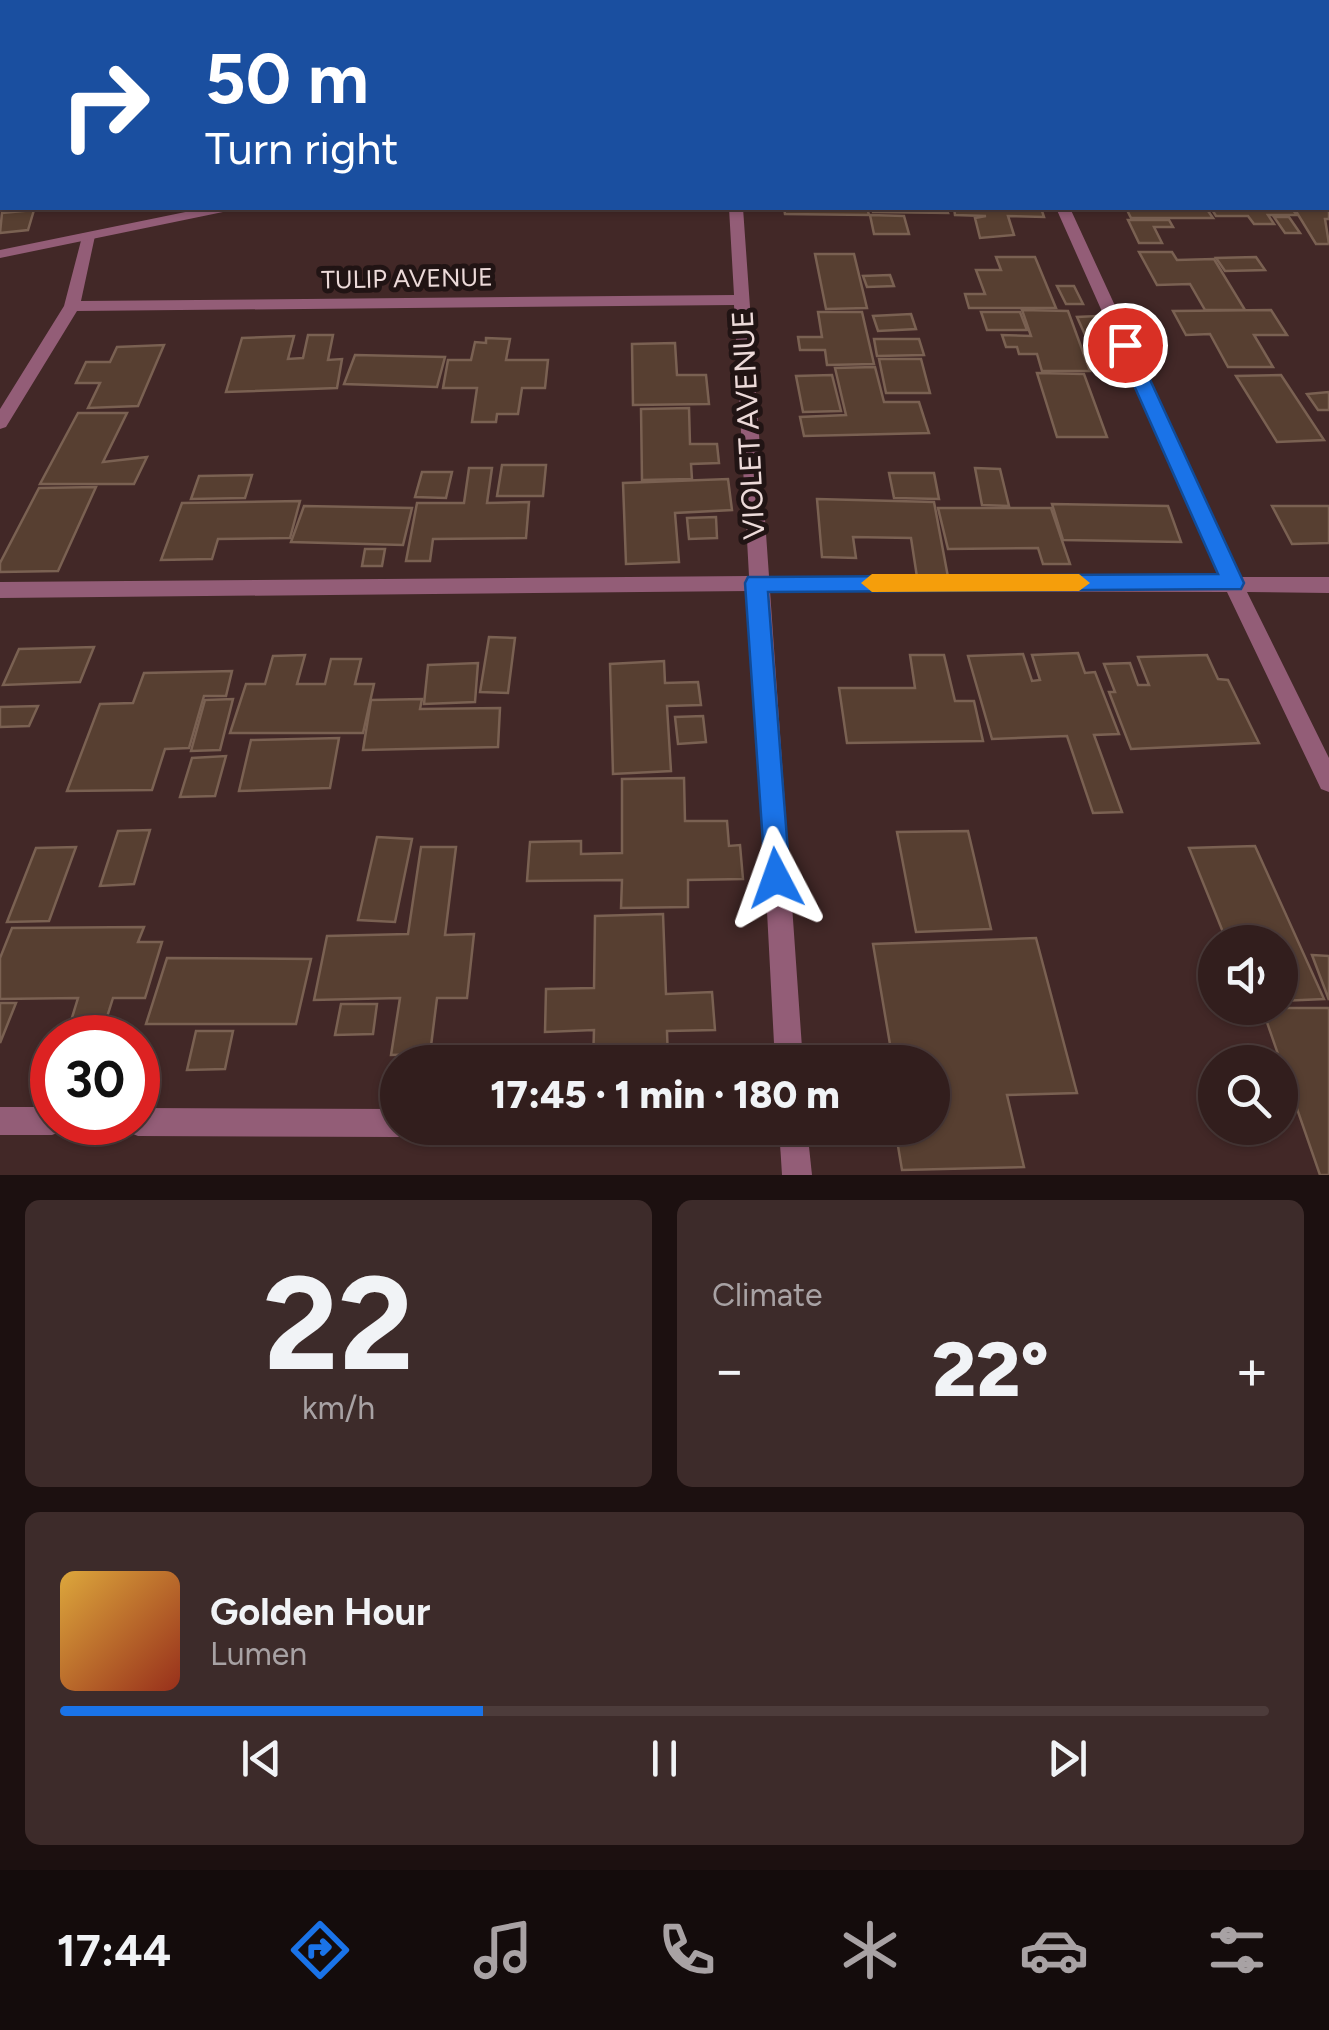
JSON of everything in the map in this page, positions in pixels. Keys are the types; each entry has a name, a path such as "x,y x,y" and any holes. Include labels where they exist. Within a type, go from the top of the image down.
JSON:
{"street":[{"path":"0,254 214,210"},
{"name":"VIOLET AVENUE","path":"736,210 787,1045"},
{"path":"1064,210 1233,583 1329,782"},
{"path":"0,423 72,306 88,236"},
{"name":"TULIP AVENUE","path":"72,306 742,300"},
{"path":"0,590 756,583 1329,585"},
{"path":"0,1121 30,1121"},
{"path":"160,1122 380,1123"},
{"path":"794,1145 797,1175"}],"building":[{"path":"34,210 28,230 0,233 2,213"},
{"path":"784,210 868,210 869,215 785,214"},
{"path":"947,210 948,213 873,212"},
{"path":"954,210 1042,210 1044,217 1008,216 1014,235 980,238 975,218 986,216 955,215"},
{"path":"1127,210 1207,210 1213,218 1131,218"},
{"path":"1212,210 1293,210 1297,215 1268,215 1274,224 1254,224 1248,216 1216,216"},
{"path":"1295,210 1329,210 1329,219 1325,219 1329,244 1316,244"},
{"path":"870,215 904,216 909,234 874,234"},
{"path":"1274,217 1289,217 1300,233 1285,233"},
{"path":"1128,220 1169,220 1173,227 1154,227 1162,243 1139,243"},
{"path":"1139,252 1172,252 1177,260 1214,259 1245,310 1205,310 1190,284 1157,285"},
{"path":"815,254 854,254 867,308 826,309"},
{"path":"996,257 1035,257 1056,308 969,308 965,294 985,294 976,270 1001,270"},
{"path":"1256,257 1265,270 1225,271 1216,258"},
{"path":"890,275 894,286 867,287 863,276"},
{"path":"1057,286 1074,286 1083,304 1066,304"},
{"path":"1022,310 1068,311 1090,371 1042,371 1037,354 1019,354 1017,347 1006,347 1002,335 1031,336"},
{"path":"1271,310 1287,335 1254,335 1273,367 1228,367 1210,334 1186,335 1173,311"},
{"path":"818,312 862,312 874,364 827,365 825,350 800,350 798,337 822,337"},
{"path":"981,312 1020,312 1027,330 987,330"},
{"path":"911,314 916,329 878,331 873,316"},
{"path":"1098,316 1118,356 1095,357 1077,317"},
{"path":"308,335 333,335 328,360 342,359 337,388 226,392 242,338 294,336 288,359 303,358"},
{"path":"486,338 510,339 506,360 548,360 545,388 522,388 518,414 497,414 496,422 472,422 477,388 443,388 448,360 471,360 475,342 486,343"},
{"path":"874,339 919,339 924,355 877,356"},
{"path":"675,343 677,375 706,375 709,404 633,405 632,344"},
{"path":"164,345 138,406 88,408 100,383 76,383 86,362 110,362 117,347"},
{"path":"355,355 445,357 437,387 344,384"},
{"path":"879,359 921,359 930,393 886,393"},
{"path":"875,367 884,402 919,402 929,433 804,436 800,417 846,415 835,368"},
{"path":"1037,373 1084,374 1107,437 1057,437"},
{"path":"832,375 841,411 803,412 796,376"},
{"path":"1281,375 1324,440 1277,442 1236,376"},
{"path":"1329,392 1329,410 1318,410 1307,394"},
{"path":"689,408 690,444 717,444 719,463 691,464 692,479 642,480 641,409"},
{"path":"78,413 127,413 103,462 147,457 134,484 40,484"},
{"path":"502,465 546,465 543,496 497,496"},
{"path":"469,468 492,468 487,503 529,502 526,538 433,539 430,561 406,561 417,503 464,503"},
{"path":"975,468 1000,469 1009,506 982,505"},
{"path":"422,472 452,472 446,498 415,497"},
{"path":"889,473 934,473 939,499 894,498"},
{"path":"252,475 245,498 191,499 199,476"},
{"path":"728,479 732,510 675,513 679,562 626,564 623,483"},
{"path":"96,487 58,571 0,572 0,563 39,488"},
{"path":"817,499 934,502 948,577 917,577 911,538 853,537 856,558 822,557"},
{"path":"300,501 290,538 218,539 212,559 161,560 182,503"},
{"path":"1052,504 1168,506 1181,542 1063,540"},
{"path":"304,506 412,508 403,545 291,542"},
{"path":"1272,506 1329,506 1329,543 1292,544"},
{"path":"938,508 1051,508 1070,564 1043,564 1038,548 948,549"},
{"path":"716,517 717,538 689,539 687,518"},
{"path":"365,549 385,549 382,566 362,566"},
{"path":"489,637 515,638 508,693 480,692"},
{"path":"94,647 80,682 3,685 19,649"},
{"path":"1078,653 1085,673 1095,672 1119,734 1094,735 1122,812 1093,813 1067,736 992,739 968,656 1023,654 1032,681 1040,680 1032,655"},
{"path":"305,655 297,684 325,684 331,659 361,659 355,684 374,684 363,733 230,733 246,684 265,684 273,656"},
{"path":"910,655 944,655 955,701 974,701 983,741 847,743 839,688 915,688"},
{"path":"1207,655 1218,679 1228,680 1259,743 1131,749 1109,692 1115,692 1104,664 1130,663 1138,685 1149,685 1138,657"},
{"path":"664,661 665,683 698,682 701,705 667,706 671,771 613,774 610,664"},
{"path":"478,663 475,702 424,704 428,665"},
{"path":"232,671 226,696 204,696 189,748 165,749 152,790 67,791 100,704 133,703 144,673"},
{"path":"233,699 220,750 191,751 205,700"},
{"path":"422,699 420,709 500,708 498,747 363,750 371,700"},
{"path":"38,706 29,726 0,727 0,707"},
{"path":"703,716 706,742 678,744 675,717"},
{"path":"339,738 330,788 239,791 251,740"},
{"path":"226,756 215,796 180,797 192,758"},
{"path":"684,778 685,821 727,821 729,846 740,845 743,879 688,880 688,907 621,908 622,880 527,881 530,842 581,841 581,854 622,853 622,779"},
{"path":"150,830 134,884 100,886 118,831"},
{"path":"968,831 991,929 916,932 897,832"},
{"path":"377,837 412,839 395,922 358,920"},
{"path":"1255,846 1291,925 1220,925 1189,848"},
{"path":"76,847 49,921 7,922 36,848"},
{"path":"421,847 456,847 445,935 474,934 467,998 437,998 431,1045 393,1045 400,998 314,1000 327,936 408,934"},
{"path":"663,914 666,994 712,992 715,1030 667,1031 667,1045 594,1045 594,1030 545,1032 546,989 594,988 595,916"},
{"path":"144,927 138,942 162,942 145,998 113,998 108,1015 73,1015 78,998 0,999 0,958 12,928"},
{"path":"1036,938 1077,1093 1007,1095 1024,1167 902,1170 898,1145 950,1145 950,1045 890,1045 873,944"},
{"path":"1298,941 1324,999 1298,1000"},
{"path":"1312,955 1329,956 1329,1000"},
{"path":"167,958 311,959 296,1024 160,1024 160,1015 149,1015"},
{"path":"0,1003 16,1003 0,1043"},
{"path":"341,1004 377,1004 373,1034 335,1035"},
{"path":"1298,1008 1329,1008 1329,1175 1320,1175 1298,1112 1298,1045 1275,1045 1268,1025 1298,1025"},
{"path":"196,1031 233,1031 225,1069 187,1070"}],"slow traffic":[{"path":"872,583 1079,583"}],"route":[{"path":"776,878 756,583 1233,583 1125,345"}]}
